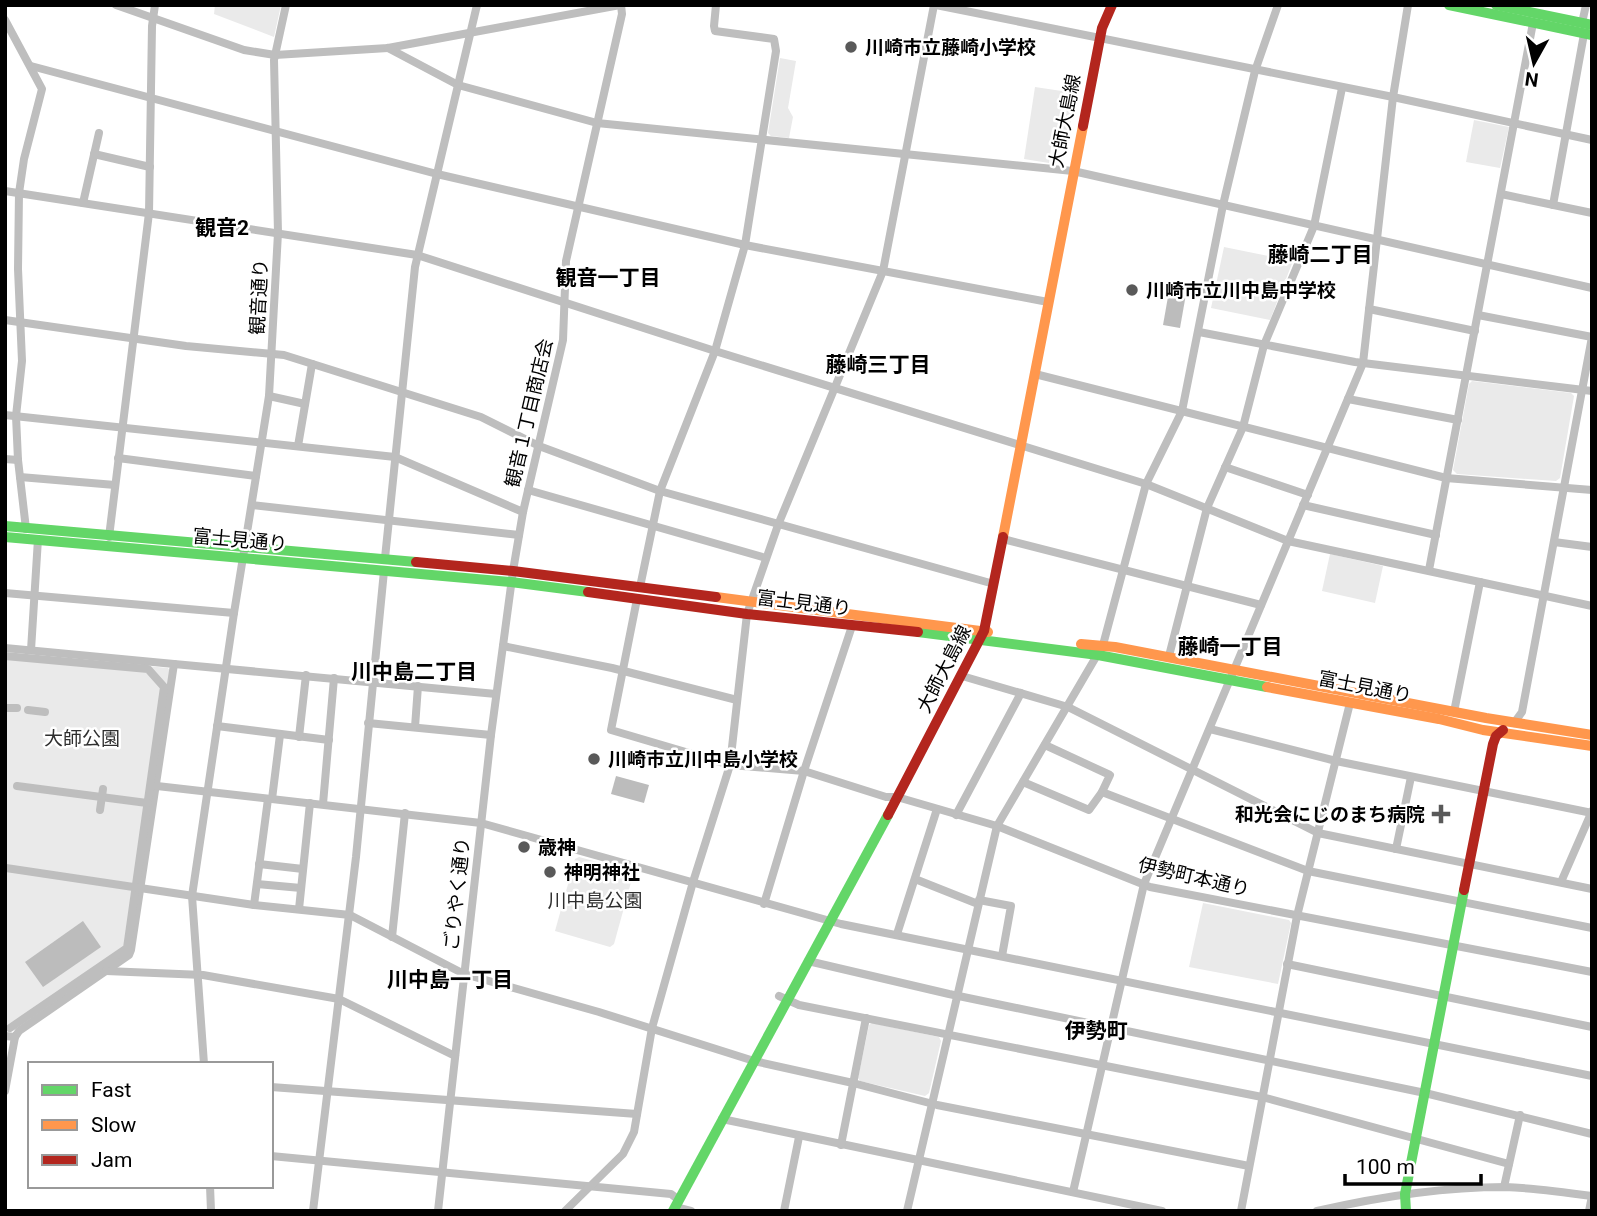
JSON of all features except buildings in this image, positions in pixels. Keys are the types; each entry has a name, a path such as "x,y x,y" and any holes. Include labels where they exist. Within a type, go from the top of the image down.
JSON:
{"main road":[{"name":"大師大島線","path":"676,1206 788,1000 826,919 897,797 982,635 1022,445 1099,39 1112,5"},
{"path":"1449,5 1533,23 1587,29"},
{"path":"1496,5 1587,29"},
{"name":"富士見通り","path":"5,526 384,570 512,576 640,587 852,626 982,635"},
{"name":"富士見通り","path":"5,537 244,553 385,558 512,576 637,599 748,608 1169,656 1232,675 1350,703 1592,747"},
{"name":"富士見通り","path":"1100,650 1232,675 1592,735"},
{"path":"1406,1211 1405,1194 1415,1139 1493,744 1500,732 1514,723"}],"street":[{"path":"116,5 244,50 275,55 388,48 621,5"},
{"path":"109,537 149,213 155,5"},
{"name":"観音通り","path":"204,1062 192,896 269,396 278,233 275,55 286,5"},
{"path":"385,558 417,255 477,5"},
{"name":"観音１丁目商店会","path":"512,576 523,512 564,340 566,261 622,14 621,5"},
{"path":"640,587 660,491 715,351 745,245 776,51 776,42 769,38 715,31 716,5"},
{"path":"565,1211 623,1154 630,1143 652,1028 693,882 730,765 748,608 778,525 883,271 935,5 1592,140"},
{"path":"907,1211 997,826 1100,650 1125,569 1146,484 1182,411 1223,205 1255,71 1278,5"},
{"path":"1073,1192 1144,884 1363,363 1393,97 1408,5"},
{"path":"1553,205 1587,29 1586,5"},
{"path":"5,20 42,89 24,159 19,193 18,269 22,361 16,416 18,460 25,528 40,540 31,650"},
{"path":"1429,570 1533,23"},
{"path":"388,48 458,85 597,123 1073,171 1592,288"},
{"path":"31,66 437,174 745,245 1048,302"},
{"path":"1169,656 1207,508 1243,427 1264,345 1314,226 1342,88"},
{"path":"83,203 99,133"},
{"path":"94,154 150,167"},
{"path":"5,191 417,255 715,351 1146,484 1288,541 1592,606"},
{"path":"1501,194 1592,213"},
{"path":"1369,309 1475,331"},
{"path":"1478,315 1591,341 1587,391 1564,487 1522,712 1514,723"},
{"path":"5,320 135,339 276,353 481,417 539,446 660,491 994,584"},
{"path":"1199,332 1363,363 1587,391"},
{"path":"298,446 312,363"},
{"path":"1035,374 1446,478 1592,490"},
{"path":"269,396 305,404"},
{"path":"1348,399 1458,420"},
{"path":"5,415 395,457 523,512"},
{"path":"118,458 256,476"},
{"path":"5,459 18,460"},
{"path":"1225,467 1308,495"},
{"path":"20,477 115,485"},
{"path":"528,491 766,558"},
{"path":"252,505 519,535"},
{"path":"1303,505 1436,535"},
{"path":"1003,538 1261,606"},
{"path":"1554,542 1592,547"},
{"path":"313,1211 350,915 384,570"},
{"name":"ごりやく通り","path":"438,1211 491,736 512,576"},
{"path":"1454,712 1480,582"},
{"path":"5,593 234,613"},
{"path":"622,671 637,599"},
{"path":"764,904 852,626"},
{"path":"503,646 622,671 737,700"},
{"path":"5,648 496,694"},
{"path":"5,656 148,669 164,687 129,955 19,1031 10,1034"},
{"path":"5,1091 10,1034 127,948 157,786 174,664"},
{"name":"伊勢町本通り","path":"622,671 611,730 730,765 804,771 886,797 897,797 997,826 1144,884 1592,972"},
{"path":"299,737 306,675"},
{"path":"962,676 1068,707 1318,833 1592,888"},
{"path":"323,804 334,678"},
{"path":"415,727 418,687"},
{"path":"956,815 1021,693"},
{"path":"1241,1211 1297,916 1350,703"},
{"path":"7,708 17,708"},
{"path":"28,710 45,712"},
{"path":"369,723 491,736"},
{"path":"217,726 328,740"},
{"path":"1210,729 1336,761 1592,812 1561,882"},
{"path":"254,905 280,735"},
{"path":"1023,782 1089,810 1102,792 1110,775 1045,745"},
{"path":"1396,849 1411,777"},
{"path":"57,792 58,782"},
{"path":"17,786 57,792 102,793 147,803"},
{"path":"157,786 481,823 764,904 826,919 1592,1076"},
{"path":"1102,792 1308,871 1592,928"},
{"path":"100,810 102,793"},
{"path":"299,909 310,803"},
{"path":"897,934 937,809"},
{"path":"392,937 405,814"},
{"path":"260,864 303,869"},
{"path":"6,868 254,905 350,915 464,974 652,1028 754,1062 933,1103 1249,1166"},
{"path":"915,879 979,902 1012,906 1002,956"},
{"path":"257,884 301,888"},
{"path":"808,961 1424,1093 1592,1134"},
{"path":"1287,964 1592,1027"},
{"path":"106,971 199,975 339,999 455,1056"},
{"path":"788,1000 1262,1097 1509,1164"},
{"path":"841,1145 866,1018"},
{"path":"273,1087 637,1114"},
{"path":"1504,1187 1520,1115"},
{"path":"722,1119 1162,1211"},
{"path":"784,1211 799,1136"},
{"path":"273,1156 671,1194 676,1206 691,1211"},
{"path":"1317,1211 1405,1194 1504,1187 1592,1196 1589,1211"},
{"path":"210,1188 211,1211"}],"green space":[{"path":"215,5 281,5 274,37 214,14"},
{"path":"780,58 796,61 788,108 793,117 789,138 771,136 768,133"},
{"path":"1035,87 1075,93 1069,133 1053,131 1049,163 1024,159"},
{"path":"1474,120 1509,127 1500,168 1466,162"},
{"path":"1224,247 1293,261 1270,320 1211,308"},
{"path":"1472,381 1571,393 1574,396 1560,478 1556,481 1457,474 1453,470 1469,384"},
{"path":"1330,554 1383,566 1375,603 1322,591"},
{"name":"大師公園","path":"5,653 168,668 170,671 128,952 9,1033 5,1032"},
{"name":"川中島公園","path":"579,857 631,871 633,875 614,944 610,947 555,931 575,859"},
{"path":"1203,903 1289,920 1291,923 1278,984 1189,967"},
{"path":"872,1023 939,1037 941,1041 929,1093 925,1096 860,1081 858,1078 869,1025"}],"shaded area":[{"path":"1169,291 1186,294 1180,328 1163,325"},
{"path":"616,776 649,785 644,803 611,794"},
{"path":"83,921 101,947 43,987 25,962"}],"traffic: fast":[{"path":"1449,5 1592,35"},
{"path":"1496,5 1592,25"},
{"path":"5,526 416,562"},
{"path":"5,537 511,582 588,592"},
{"path":"918,632 1098,655 1267,687"},
{"path":"673,1211 888,815"},
{"path":"1406,1211 1405,1194 1464,890"}],"traffic: slow":[{"path":"1003,537 1083,126"},
{"path":"716,597 988,632"},
{"path":"1081,644 1115,647 1486,718 1592,735"},
{"path":"1267,687 1439,719 1483,730 1592,746"}],"traffic: jam":[{"path":"1083,126 1102,28 1112,5"},
{"path":"888,815 984,631 1003,537"},
{"path":"416,562 513,571 716,597"},
{"path":"588,592 747,614 918,632"},
{"path":"1464,890 1493,744 1496,736 1503,730"}],"place":[{"name":"川崎市立藤崎小学校","path":"851,47"},
{"name":"川崎市立川中島中学校","path":"1132,290"},
{"name":"川崎市立川中島小学校","path":"594,759"},
{"name":"和光会にじのまち病院","path":"1441,814"},
{"name":"歳神","path":"524,847"},
{"name":"神明神社","path":"550,872"}],"district":[{"name":"観音2","path":"222,228"},
{"name":"藤崎二丁目","path":"1320,255"},
{"name":"観音一丁目","path":"608,278"},
{"name":"藤崎三丁目","path":"878,365"},
{"name":"藤崎一丁目","path":"1230,647"},
{"name":"川中島二丁目","path":"414,672"},
{"name":"川中島一丁目","path":"450,980"},
{"name":"伊勢町","path":"1096,1031"}]}
